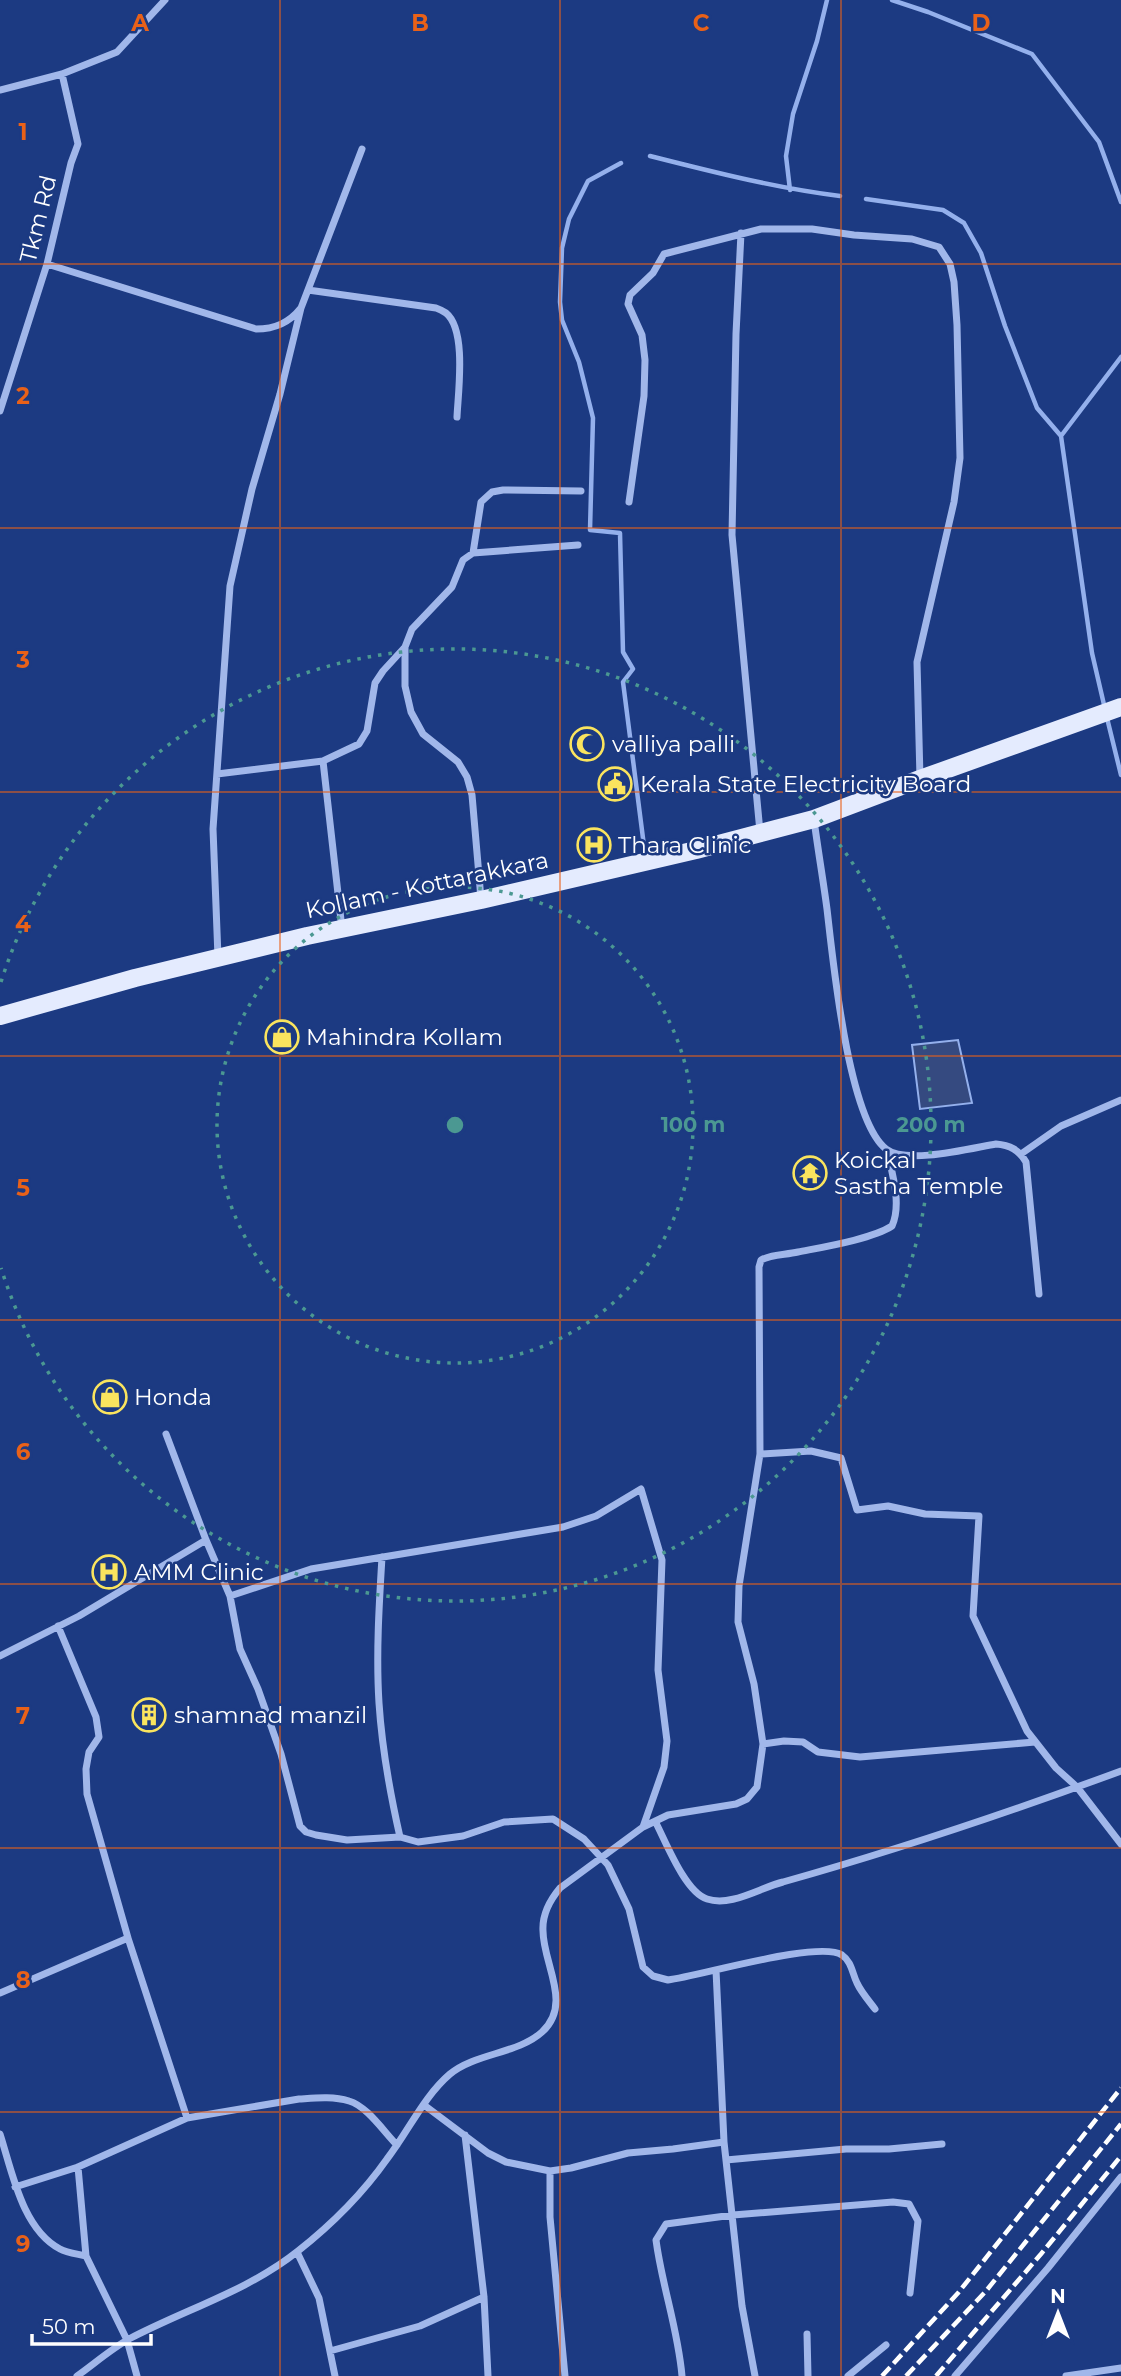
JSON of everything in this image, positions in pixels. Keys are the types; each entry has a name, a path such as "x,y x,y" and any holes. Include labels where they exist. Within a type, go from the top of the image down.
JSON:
{"main road":[{"name":"Kollam - Kottarakkara","path":"0,1013 307,936 481,900 696,850 814,819 1121,708"}],"street":[{"path":"0,90 62,75 117,52 165,0"},
{"name":"Tkm Rd","path":"0,411 47,264 71,163 78,145 62,75"},
{"path":"218,958 213,829 230,586 252,489 280,394 301,308 362,149"},
{"path":"629,502 645,360 642,335 628,304 630,295 653,273 664,254 761,229 812,229 912,239 939,247 950,264 957,325 960,458 954,502 917,662 920,779"},
{"path":"741,233 732,536 760,832"},
{"path":"47,264 256,329 270,329 284,324 301,308"},
{"path":"308,290 436,308 447,314 454,324 459,349 457,417"},
{"path":"473,553 481,502 492,492 581,491"},
{"path":"217,774 323,761 359,744 367,730 375,683 405,647 412,629 452,586 463,560 473,553 578,545"},
{"path":"405,647 405,686 411,712 423,734 458,762 467,777 472,795 481,900"},
{"path":"323,761 342,930"},
{"path":"77,2376 127,2340 254,2281 298,2252 347,2206 453,2071 528,2041 542,2032 552,2018 557,2000 542,1931 550,1900 559,1888 643,1827 668,1815 736,1804 747,1799 757,1787 763,1744 754,1684 737,1622 738,1586 760,1454 759,1267 761,1261 877,1233 892,1226 895,1219 895,1194 887,1150 870,1125 861,1102 845,1042 814,819"},
{"path":"1021,1154 1061,1126 1121,1100"},
{"path":"887,1150 901,1156 924,1155 996,1144 1005,1145 1021,1154 1026,1162 1039,1294"},
{"path":"166,1434 230,1596 240,1649 258,1689 281,1754 300,1826 306,1832 347,1840 400,1837 418,1842 463,1836 504,1822 553,1819 584,1839 608,1865 629,1909 642,1966 653,1976 668,1980 797,1954 825,1951 840,1953 849,1961 858,1985 875,2009"},
{"path":"760,1454 811,1451 841,1458 857,1510 888,1506 925,1514 979,1516 973,1616 1027,1731 1056,1768 1077,1787 1121,1843"},
{"path":"230,1596 311,1569 564,1527 596,1516 641,1489 662,1560 659,1670 667,1741 664,1767 643,1827"},
{"path":"0,1656 58,1626 206,1539"},
{"path":"382,1557 377,1663 379,1703 387,1780 400,1837"},
{"path":"58,1626 96,1717 99,1737 89,1752 86,1769 87,1794 128,1938 187,2118"},
{"path":"763,1744 803,1742 818,1752 860,1757 1035,1742"},
{"path":"655,1821 691,1890 709,1900 727,1901 780,1882 884,1852 1121,1771"},
{"path":"0,1993 128,1938"},
{"path":"716,1970 724,2142 742,2306 755,2376"},
{"path":"16,2187 78,2167 187,2118 299,2099 351,2101 397,2145"},
{"path":"424,2105 488,2153 506,2162 550,2171 628,2153 673,2150 724,2142"},
{"path":"0,2134 3,2154 37,2232 60,2249 86,2256"},
{"path":"465,2135 484,2297 488,2376"},
{"path":"726,2160 846,2149 889,2149 942,2144"},
{"path":"78,2167 86,2256 127,2340 137,2376"},
{"path":"550,2171 550,2217 565,2376"},
{"path":"955,2376 1048,2268 1121,2177"},
{"path":"682,2376 674,2322 660,2270 656,2239 666,2224 733,2215 893,2202 909,2204 918,2221 910,2293"},
{"path":"298,2252 319,2298 335,2376"},
{"path":"330,2351 420,2326 484,2297"},
{"path":"807,2334 808,2376"},
{"path":"848,2376 886,2345"},
{"path":"1066,2376 1121,2368"}],"water":[{"path":"958,1040 972,1103 920,1109 912,1045"}],"waterway":[{"path":"790,190 786,156 793,114 817,41 827,0"},
{"path":"892,0 1032,54 1099,142 1121,202"},
{"path":"650,156 768,184 840,196"},
{"path":"621,163 588,181 569,219 562,248 560,302 562,320 579,362 593,418 590,530 620,533 623,652 633,669 623,682 644,846"},
{"path":"866,199 943,210 964,223 981,253 1005,326 1037,408 1061,436"},
{"path":"1105,709 1092,653 1061,436 1121,357"},
{"path":"1107,718 1121,775"}],"railway":[{"path":"882,2376 958,2293 1121,2088"},
{"path":"906,2376 986,2291 1121,2124"},
{"path":"936,2376 1121,2156"}],"place":[{"name":"valliya palli","path":"587,744"},
{"name":"Kerala State Electricity Board","path":"615,784"},
{"name":"Thara Clinic","path":"594,845"},
{"name":"Mahindra Kollam","path":"282,1037"},
{"name":"Koickal Sastha Temple","path":"810,1173"},
{"name":"Honda","path":"110,1397"},
{"name":"AMM Clinic","path":"109,1572"},
{"name":"shamnad manzil","path":"149,1715"}]}
